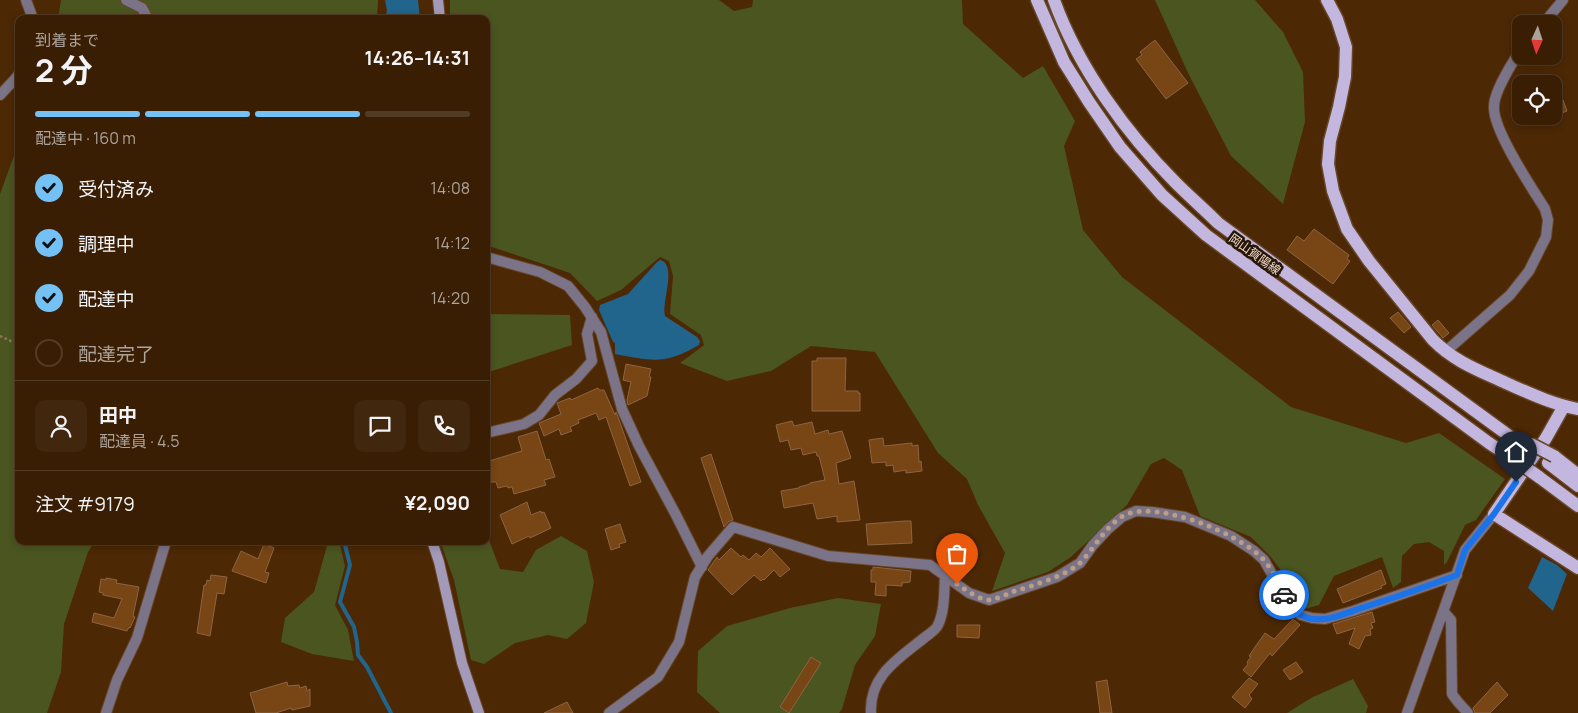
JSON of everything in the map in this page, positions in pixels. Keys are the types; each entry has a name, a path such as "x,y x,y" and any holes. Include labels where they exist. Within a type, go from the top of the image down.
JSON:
{"main road":[{"name":"岡山賀陽線","path":"1037,0 1064,62 1088,102 1120,147 1162,195 1206,235 1578,506"},
{"name":"岡山賀陽線","path":"1054,0 1078,53 1099,88 1134,135 1176,182 1218,222 1505,433 1578,475"},
{"path":"1327,0 1346,47 1345,77 1330,141 1328,164 1333,190 1347,229 1369,261 1433,340 1445,352 1458,361 1544,400 1578,409"},
{"path":"1564,406 1546,438 1494,514 1578,568"},
{"name":"岡山賀陽線","path":"1551,460 1578,486"}],"street":[{"path":"26,0 32,15"},
{"path":"126,0 142,8 146,15"},
{"path":"438,0 440,15"},
{"path":"1550,15 1564,0"},
{"path":"1445,352 1510,295 1530,271 1546,236 1548,220 1545,209 1505,141 1497,121 1494,106 1500,86 1512,65"},
{"path":"0,94 15,79"},
{"path":"490,258 540,272 568,286 592,317 601,332 622,409 639,446 702,567"},
{"path":"490,432 524,424 539,415 555,395 576,379 592,361 587,334 592,317"},
{"path":"609,713 658,677 679,642 695,577 708,556 733,527 828,556 930,565 969,592 989,600 1056,577 1072,568 1080,563 1108,528 1122,517 1136,511 1186,517 1236,539 1264,560 1291,608 1301,615 1312,618 1324,619 1353,611 1457,575"},
{"path":"1407,713 1465,550 1494,514"},
{"path":"106,713 117,680 137,638 165,545"},
{"path":"433,545 462,663 479,713"},
{"path":"871,713 870,700 878,681 887,668 938,627 944,606 945,576"},
{"path":"1444,612 1452,620 1452,694 1468,713"}],"path":[{"path":"0,336 15,342"}],"green space":[{"path":"61,0 378,0 377,15 59,15"},
{"path":"450,0 719,0 734,11 752,7 753,0 962,0 963,24 1023,78 1043,66 1075,121 1064,146 1083,230 1122,277 1291,407 1406,443 1439,433 1505,479 1476,520 1465,525 1444,565 1444,551 1429,542 1414,544 1402,556 1401,582 1393,588 1382,557 1334,576 1319,605 1305,609 1295,596 1287,578 1270,556 1251,537 1200,516 1182,470 1164,458 1151,464 1127,505 1071,557 1048,572 992,591 1005,553 978,505 967,479 938,453 875,352 811,346 771,371 727,381 680,363 704,345 701,335 670,314 673,276 669,261 660,257 621,290 597,301 570,273 490,246 490,15 450,15"},
{"path":"1155,0 1255,0 1283,32 1303,72 1305,122 1283,204 1231,156 1189,75"},
{"path":"15,153 15,545 92,545 88,552 64,624 61,672 47,713 0,713 0,194"},
{"path":"490,314 570,315 572,345 490,372"},
{"path":"561,536 587,551 594,582 586,623 567,639 548,635 515,643 484,664 471,660 454,580 441,545 490,545 490,543 500,569 523,572 536,550"},
{"path":"340,545 345,566 335,605 348,630 354,661 312,654 281,642 285,618 314,592 327,546"},
{"path":"838,598 881,604 875,636 855,665 842,709 839,713 720,713 697,692 698,651 727,626 790,608"},
{"path":"1353,679 1368,706 1366,713 1287,713 1311,698"}],"water":[{"path":"385,0 418,0 420,15 386,15"},
{"path":"660,260 665,263 668,269 665,316 697,337 700,341 699,345 676,356 658,360 615,354 615,343 599,310 600,305 628,294"},
{"path":"1542,557 1557,565 1567,574 1553,611 1528,588"}],"building":[{"path":"1155,40 1188,83 1166,99 1136,59 1142,55 1140,52"},
{"path":"1562,100 1567,111 1562,113"},
{"path":"1314,229 1349,255 1347,259 1350,261 1333,284 1287,250 1297,236 1304,241"},
{"path":"1398,312 1411,327 1404,333 1390,318"},
{"path":"1438,320 1449,333 1443,338 1432,325"},
{"path":"817,358 846,358 845,391 858,391 860,393 860,411 812,411 812,361 817,361"},
{"path":"626,364 651,369 647,396 628,405 627,400 631,382 623,380"},
{"path":"598,388 599,390 604,390 615,415 616,412 617,414 641,482 630,486 606,417 599,420 596,413 578,420 579,423 570,427 572,431 561,435 559,429 544,436 539,423 561,414 557,403 570,398 571,400"},
{"path":"792,421 794,426 812,422 815,434 828,430 829,434 842,431 851,458 836,463 839,484 854,481 860,520 837,522 837,516 817,519 813,503 784,508 781,491 825,480 819,456 817,456 816,452 803,455 801,448 791,450 788,440 780,442 776,425"},
{"path":"537,431 546,460 549,459 555,477 544,480 546,485 514,494 512,487 498,488 496,482 490,482 490,461 522,451 518,437"},
{"path":"883,438 884,446 912,443 912,446 918,445 919,462 921,461 922,471 906,473 906,470 894,472 893,465 886,466 886,462 872,463 869,440"},
{"path":"711,454 733,520 724,527 701,458"},
{"path":"527,502 531,515 541,511 541,513 544,512 551,528 512,544 500,515"},
{"path":"911,521 912,543 868,545 866,524"},
{"path":"620,524 626,542 619,544 620,547 611,550 605,529"},
{"path":"264,545 274,548 265,572 269,573 266,583 232,571 241,551 258,559"},
{"path":"731,548 741,557 743,555 749,560 756,553 761,557 770,548 790,569 780,577 774,570 761,581 754,575 732,595 708,570 717,557 719,560"},
{"path":"873,567 911,571 910,582 902,583 902,586 886,585 886,596 875,595 876,582 871,582 871,570 873,570"},
{"path":"1381,570 1386,584 1381,586 1382,588 1343,603 1337,589"},
{"path":"211,575 227,577 224,594 217,593 210,636 197,633 204,585 206,585 207,580 210,581"},
{"path":"106,578 117,580 116,583 139,587 133,616 135,617 127,631 92,622 94,613 114,618 122,599 103,595 103,593 99,592 101,579 106,580"},
{"path":"1372,612 1375,622 1371,623 1373,628 1370,629 1371,635 1365,636 1359,649 1349,644 1355,628 1337,634 1333,624"},
{"path":"1293,619 1300,625 1272,656 1270,653 1251,677 1243,670 1251,657 1249,656 1265,633 1274,639"},
{"path":"957,625 980,625 979,638 957,637"},
{"path":"811,657 821,663 789,713 780,707"},
{"path":"1296,662 1303,672 1290,680 1283,670"},
{"path":"1249,678 1258,684 1249,695 1252,699 1245,708 1232,697"},
{"path":"1107,680 1112,713 1100,713 1096,682"},
{"path":"287,682 288,686 299,685 300,688 306,686 307,691 310,689 310,706 292,710 291,708 276,713 256,713 250,693"},
{"path":"1497,682 1508,695 1490,713 1475,713 1473,708"},
{"path":"567,702 573,713 544,713"}],"waterway":[{"path":"345,545 350,565 340,602 354,627 358,655 367,667 391,713"}],"way so far":[{"path":"957,584 969,592 989,600 1056,577 1080,563 1108,528 1122,517 1136,511 1186,517 1231,536 1264,560 1284,595"}],"route":[{"path":"1284,595 1291,608 1301,615 1324,619 1385,601 1457,575 1465,550 1494,514 1516,482"}]}
